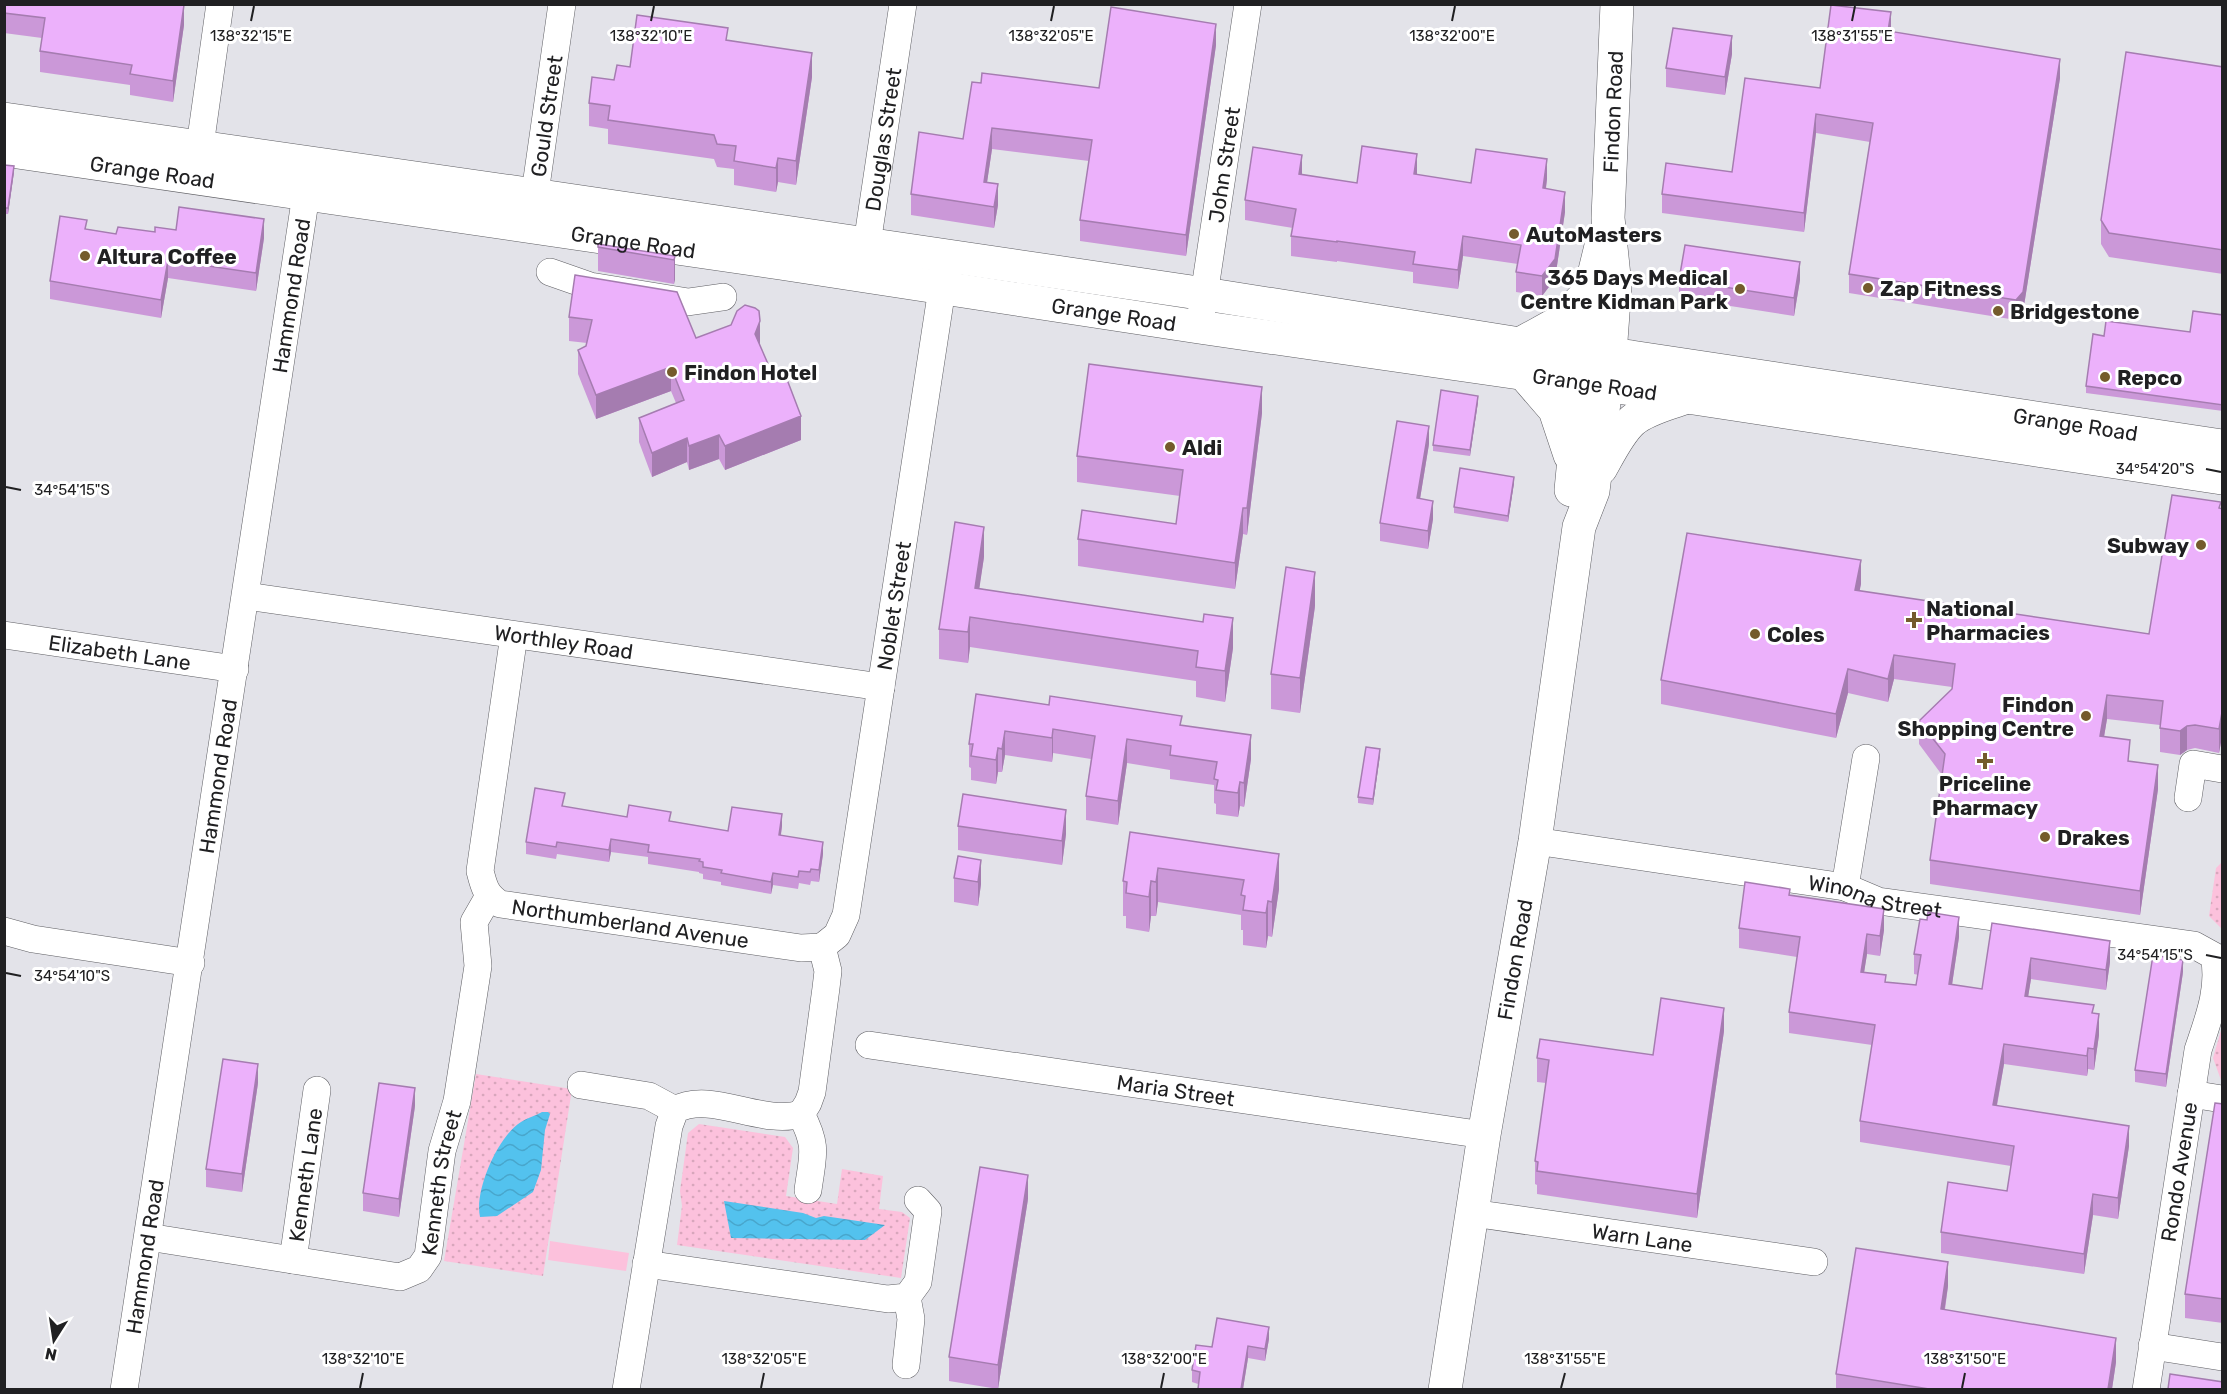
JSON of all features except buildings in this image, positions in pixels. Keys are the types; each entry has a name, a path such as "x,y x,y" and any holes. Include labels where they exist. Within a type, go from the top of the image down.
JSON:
{"main road":[{"name":"Findon Road","path":"1445,1389 1484,1135 1535,841 1579,527 1571,490 1585,473 1596,368 1608,218 1617,4"},
{"name":"Grange Road","path":"4,119 199,147 309,179"},
{"name":"Grange Road","path":"4,150 195,179 309,179 532,210 864,260 942,288 1199,327 1596,368 1687,397 2223,478"},
{"name":"Grange Road","path":"864,260 947,256 1205,294 1522,359"},
{"path":"1665,362 1634,331 1603,288 1560,322 1522,359 1556,410 1585,473 1633,420 1687,397"},
{"name":"Grange Road","path":"1596,368 1665,362 2223,446"},
{"path":"2038,418 2041,451"},
{"path":"2041,451 2071,423"}],"street":[{"path":"195,179 220,4"},
{"name":"Gould Street","path":"532,210 562,4"},
{"name":"Douglas Street","path":"864,260 903,4"},
{"name":"John Street","path":"1199,327 1248,4"},
{"name":"Hammond Road","path":"124,1389 191,963 309,179"},
{"name":"Noblet Street","path":"822,947 837,935 846,915 947,256"},
{"path":"550,272 590,286 688,302 723,297"},
{"name":"Worthley Road","path":"246,596 881,687"},
{"name":"Elizabeth Lane","path":"4,635 235,669"},
{"name":"Northumberland Avenue","path":"514,635 480,871 489,896 500,904 801,948 822,947"},
{"path":"1845,887 1866,758"},
{"path":"2188,798 2193,764 2223,769"},
{"name":"Winona Street","path":"1535,841 1845,887 1878,901 2194,945 2214,956"},
{"name":"Kenneth Street","path":"148,1237 400,1277 419,1269 428,1256 442,1151 457,1101 478,966 474,922 489,896"},
{"path":"4,931 33,939 191,963"},
{"path":"627,1389 669,1126 675,1110 685,1105 699,1104 783,1118 801,1114 812,1092 826,988 828,970 822,947"},
{"name":"Rondo Avenue","path":"2146,1389 2198,1050 2211,1014 2217,971 2214,956"},
{"name":"Maria Street","path":"868,1045 1484,1135"},
{"path":"581,1085 649,1096 675,1110"},
{"name":"Kenneth Lane","path":"293,1260 317,1090"},
{"path":"2191,1094 2223,1099"},
{"path":"801,1114 811,1133 814,1146 808,1190"},
{"path":"906,1365 911,1319 907,1297 918,1282 928,1211 918,1200"},
{"name":"Warn Lane","path":"1472,1213 1814,1262"},
{"path":"646,1264 888,1299 907,1297"},
{"path":"2152,1346 2223,1357"}],"shaded area":[{"path":"2222,862 2222,929 2209,916 2216,868"},
{"path":"2222,1027 2222,1083 2213,1058"},
{"path":"476,1074 572,1089 543,1276 444,1261"},
{"path":"699,1124 785,1137 793,1148 786,1196 837,1204 842,1169 883,1176 879,1209 902,1212 910,1218 901,1278 677,1245 682,1206 680,1191 688,1133"},
{"path":"550,1241 629,1253 626,1271 548,1260"}],"water":[{"path":"542,1112 550,1114 545,1130 541,1170 533,1192 497,1216 480,1217 479,1206 484,1179 496,1151 512,1129"},
{"path":"724,1201 803,1213 816,1218 824,1216 885,1225 865,1240 731,1238"}],"place":[{"name":"AutoMasters","path":"1514,234"},
{"name":"Altura Coffee","path":"85,256"},
{"name":"Zap Fitness","path":"1868,288"},
{"name":"365 Days Medical Centre Kidman Park","path":"1740,289"},
{"name":"Bridgestone","path":"1998,311"},
{"name":"Findon Hotel","path":"672,372"},
{"name":"Repco","path":"2105,377"},
{"name":"Aldi","path":"1170,447"},
{"name":"Subway","path":"2201,545"},
{"name":"National Pharmacies","path":"1914,620"},
{"name":"Coles","path":"1755,634"},
{"name":"Findon Shopping Centre","path":"2086,716"},
{"name":"Priceline Pharmacy","path":"1985,761"},
{"name":"Drakes","path":"2045,837"}]}
